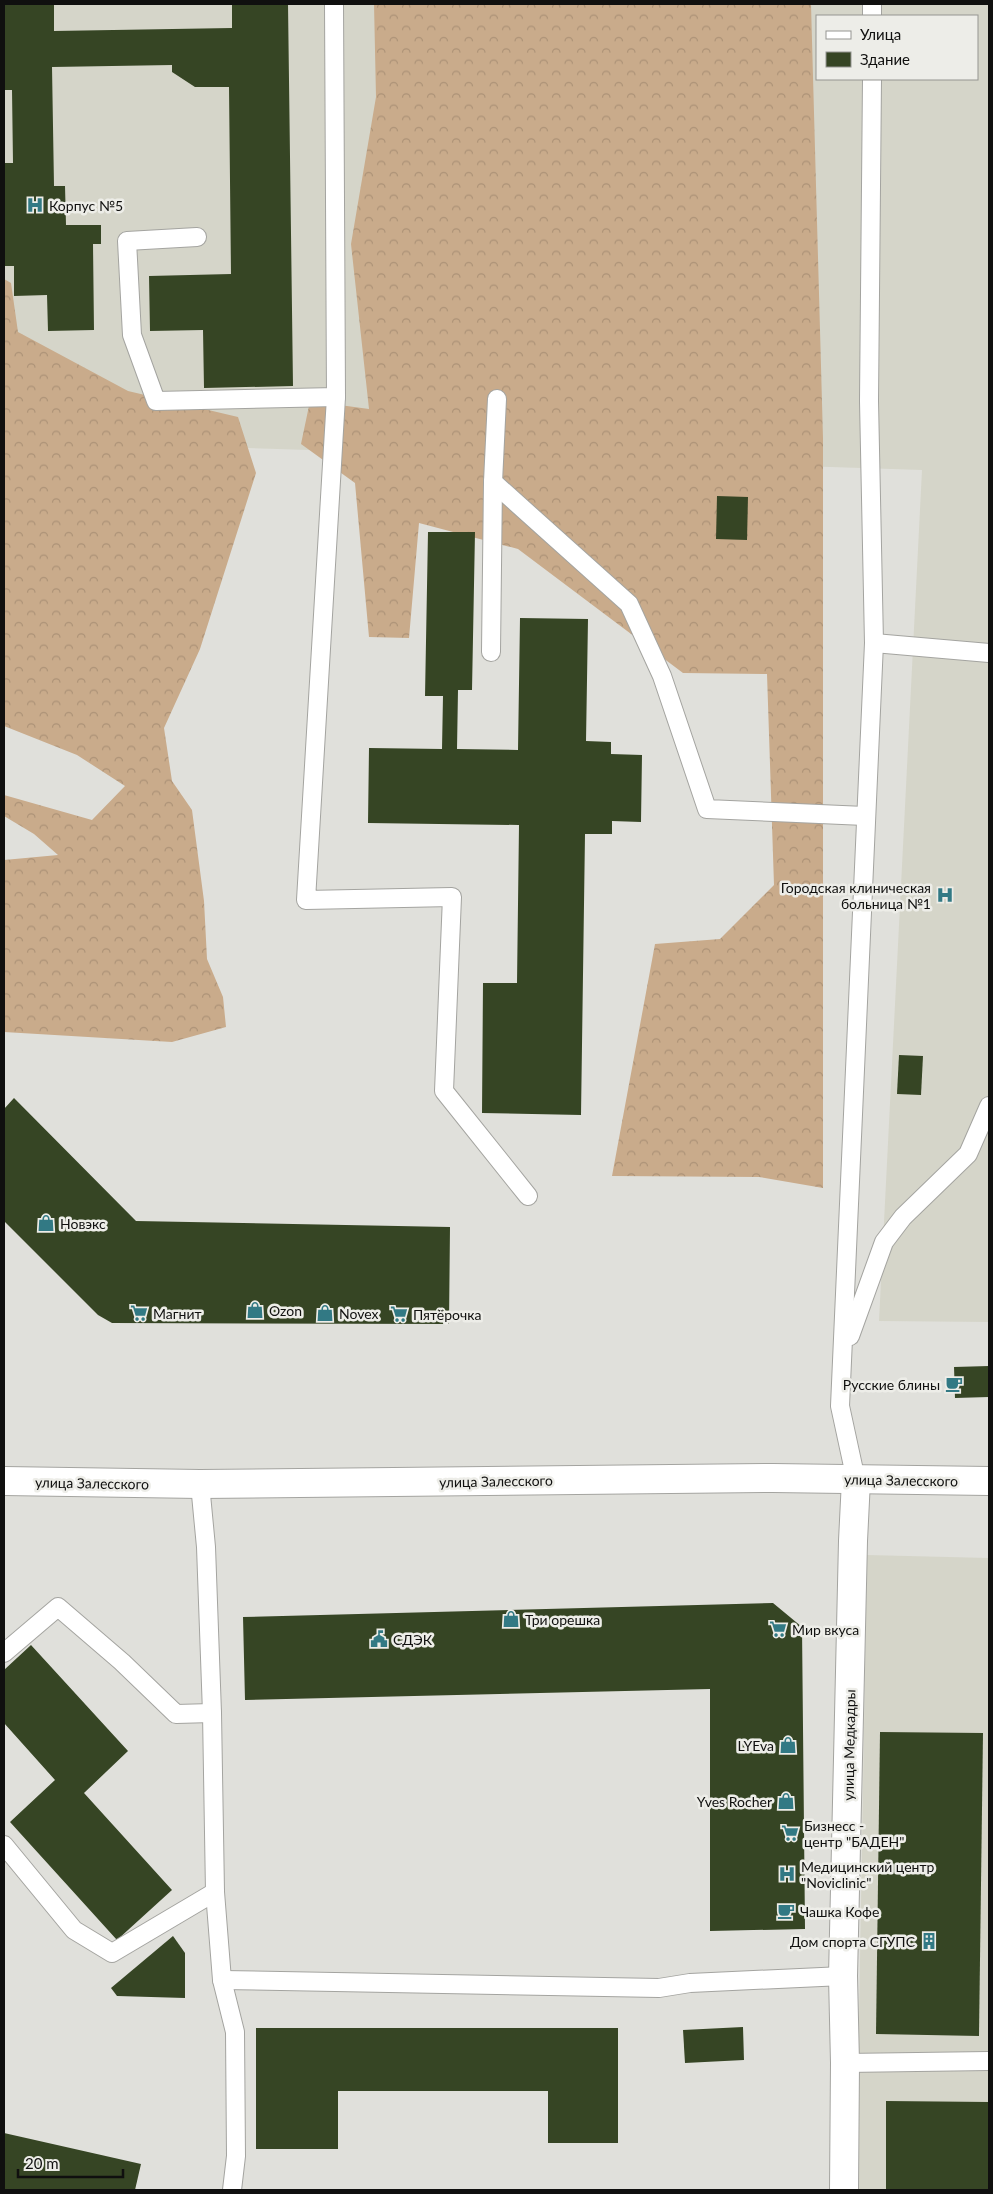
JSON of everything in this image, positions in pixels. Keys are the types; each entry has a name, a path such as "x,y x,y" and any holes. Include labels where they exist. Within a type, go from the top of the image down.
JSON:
{"main road":[{"name":"улица Залесского","path":"4,1481 200,1484 773,1478 989,1481"},
{"name":"улица Медкадры","path":"844,2190 846,2063 842,1976 852,1541 856,1480"}],"lane":[{"path":"334,4 336,397 306,900 452,897 444,1091 528,1196"},
{"path":"856,1480 840,1406 844,1351 865,816 874,643 869,401 872,80"},
{"path":"197,237 126,241 132,335 156,401 336,397"},
{"path":"491,652 493,482 497,399"},
{"path":"493,482 629,604 662,676 707,809 865,816"},
{"path":"874,643 989,653"},
{"path":"844,1351 884,1242 902,1217 968,1154 989,1106"},
{"path":"200,1484 206,1547 212,1713 215,1892 222,1980 234,2032 236,2156 232,2190"},
{"path":"4,1653 58,1606 122,1662 176,1714 212,1713"},
{"path":"4,1845 74,1930 112,1953 215,1892"},
{"path":"222,1980 660,1988 690,1983 842,1976"},
{"path":"846,2063 989,2061"}],"shaded area":[{"name":"Городская клиническая больница №1","path":"4,4 989,4 989,1322 879,1321 922,470 4,440"},
{"path":"867,1555 989,1558 989,2190 856,2190"}],"green space":[{"path":"374,4 811,4 823,438 823,1188 759,1177 612,1176 655,944 720,939 774,885 767,674 683,673 518,549 419,523 409,638 369,637 355,483 301,444 310,401 369,409 351,244 376,97"},
{"path":"4,279 11,283 18,332 128,391 238,417 256,473 200,649 164,728 172,781 192,810 204,901 207,959 223,997 226,1027 172,1042 4,1032 4,860 58,855 34,834 4,816 4,795 92,820 125,786 77,755 4,726"}],"building":[{"name":"Корпус №5","path":"4,4 54,4 54,31 232,28 232,4 288,4 293,386 204,388 203,330 150,331 149,276 231,274 229,87 195,87 172,72 172,65 52,67 54,186 65,186 66,225 101,225 101,244 93,244 94,330 48,331 47,295 14,296 14,266 4,266 4,163 13,163 12,90 4,90"},
{"path":"717,496 748,497 747,540 716,539"},
{"path":"428,532 475,532 472,690 458,690 457,749 518,750 520,618 588,619 586,741 611,742 611,754 642,755 641,822 612,821 612,834 585,834 581,1115 482,1113 483,983 517,983 519,825 368,823 369,748 442,749 443,696 425,696"},
{"path":"899,1055 923,1056 921,1095 897,1094"},
{"path":"14,1098 136,1221 450,1227 449,1324 112,1323 98,1315 4,1221 4,1109"},
{"path":"989,1366 989,1397 955,1398 954,1367"},
{"path":"773,1603 802,1627 805,1929 710,1931 710,1689 245,1700 243,1617"},
{"path":"31,1645 128,1751 84,1793 172,1890 117,1940 10,1822 55,1780 4,1723 4,1670"},
{"name":"Дом спорта СГУПС","path":"880,1732 983,1733 979,2036 876,2034"},
{"path":"173,1936 185,1953 185,1998 117,1996 111,1988"},
{"path":"743,2027 744,2060 685,2063 683,2030"},
{"path":"256,2028 618,2028 618,2143 548,2143 548,2091 338,2091 338,2149 256,2149"},
{"path":"886,2101 989,2102 989,2190 886,2190"},
{"path":"4,2133 141,2164 135,2190 4,2190"}],"place":[{"name":"Корпус №5","path":"35,205"},
{"name":"Городская клиническая больница №1","path":"945,895"},
{"name":"Новэкс","path":"46,1223"},
{"name":"Ozon","path":"255,1310"},
{"name":"Магнит","path":"139,1313"},
{"name":"Novex","path":"325,1313"},
{"name":"Пятёрочка","path":"399,1314"},
{"name":"Русские блины","path":"954,1384"},
{"name":"Три орешка","path":"511,1619"},
{"name":"Мир вкуса","path":"778,1629"},
{"name":"СДЭК","path":"379,1639"},
{"name":"LYEva","path":"788,1745"},
{"name":"Yves Rocher","path":"786,1801"},
{"name":"Бизнесс - центр \"БАДЕН\"","path":"790,1833"},
{"name":"Медицинский центр \"Noviclinic\"","path":"787,1874"},
{"name":"Чашка Кофе","path":"786,1911"},
{"name":"Дом спорта СГУПС","path":"929,1941"}]}
